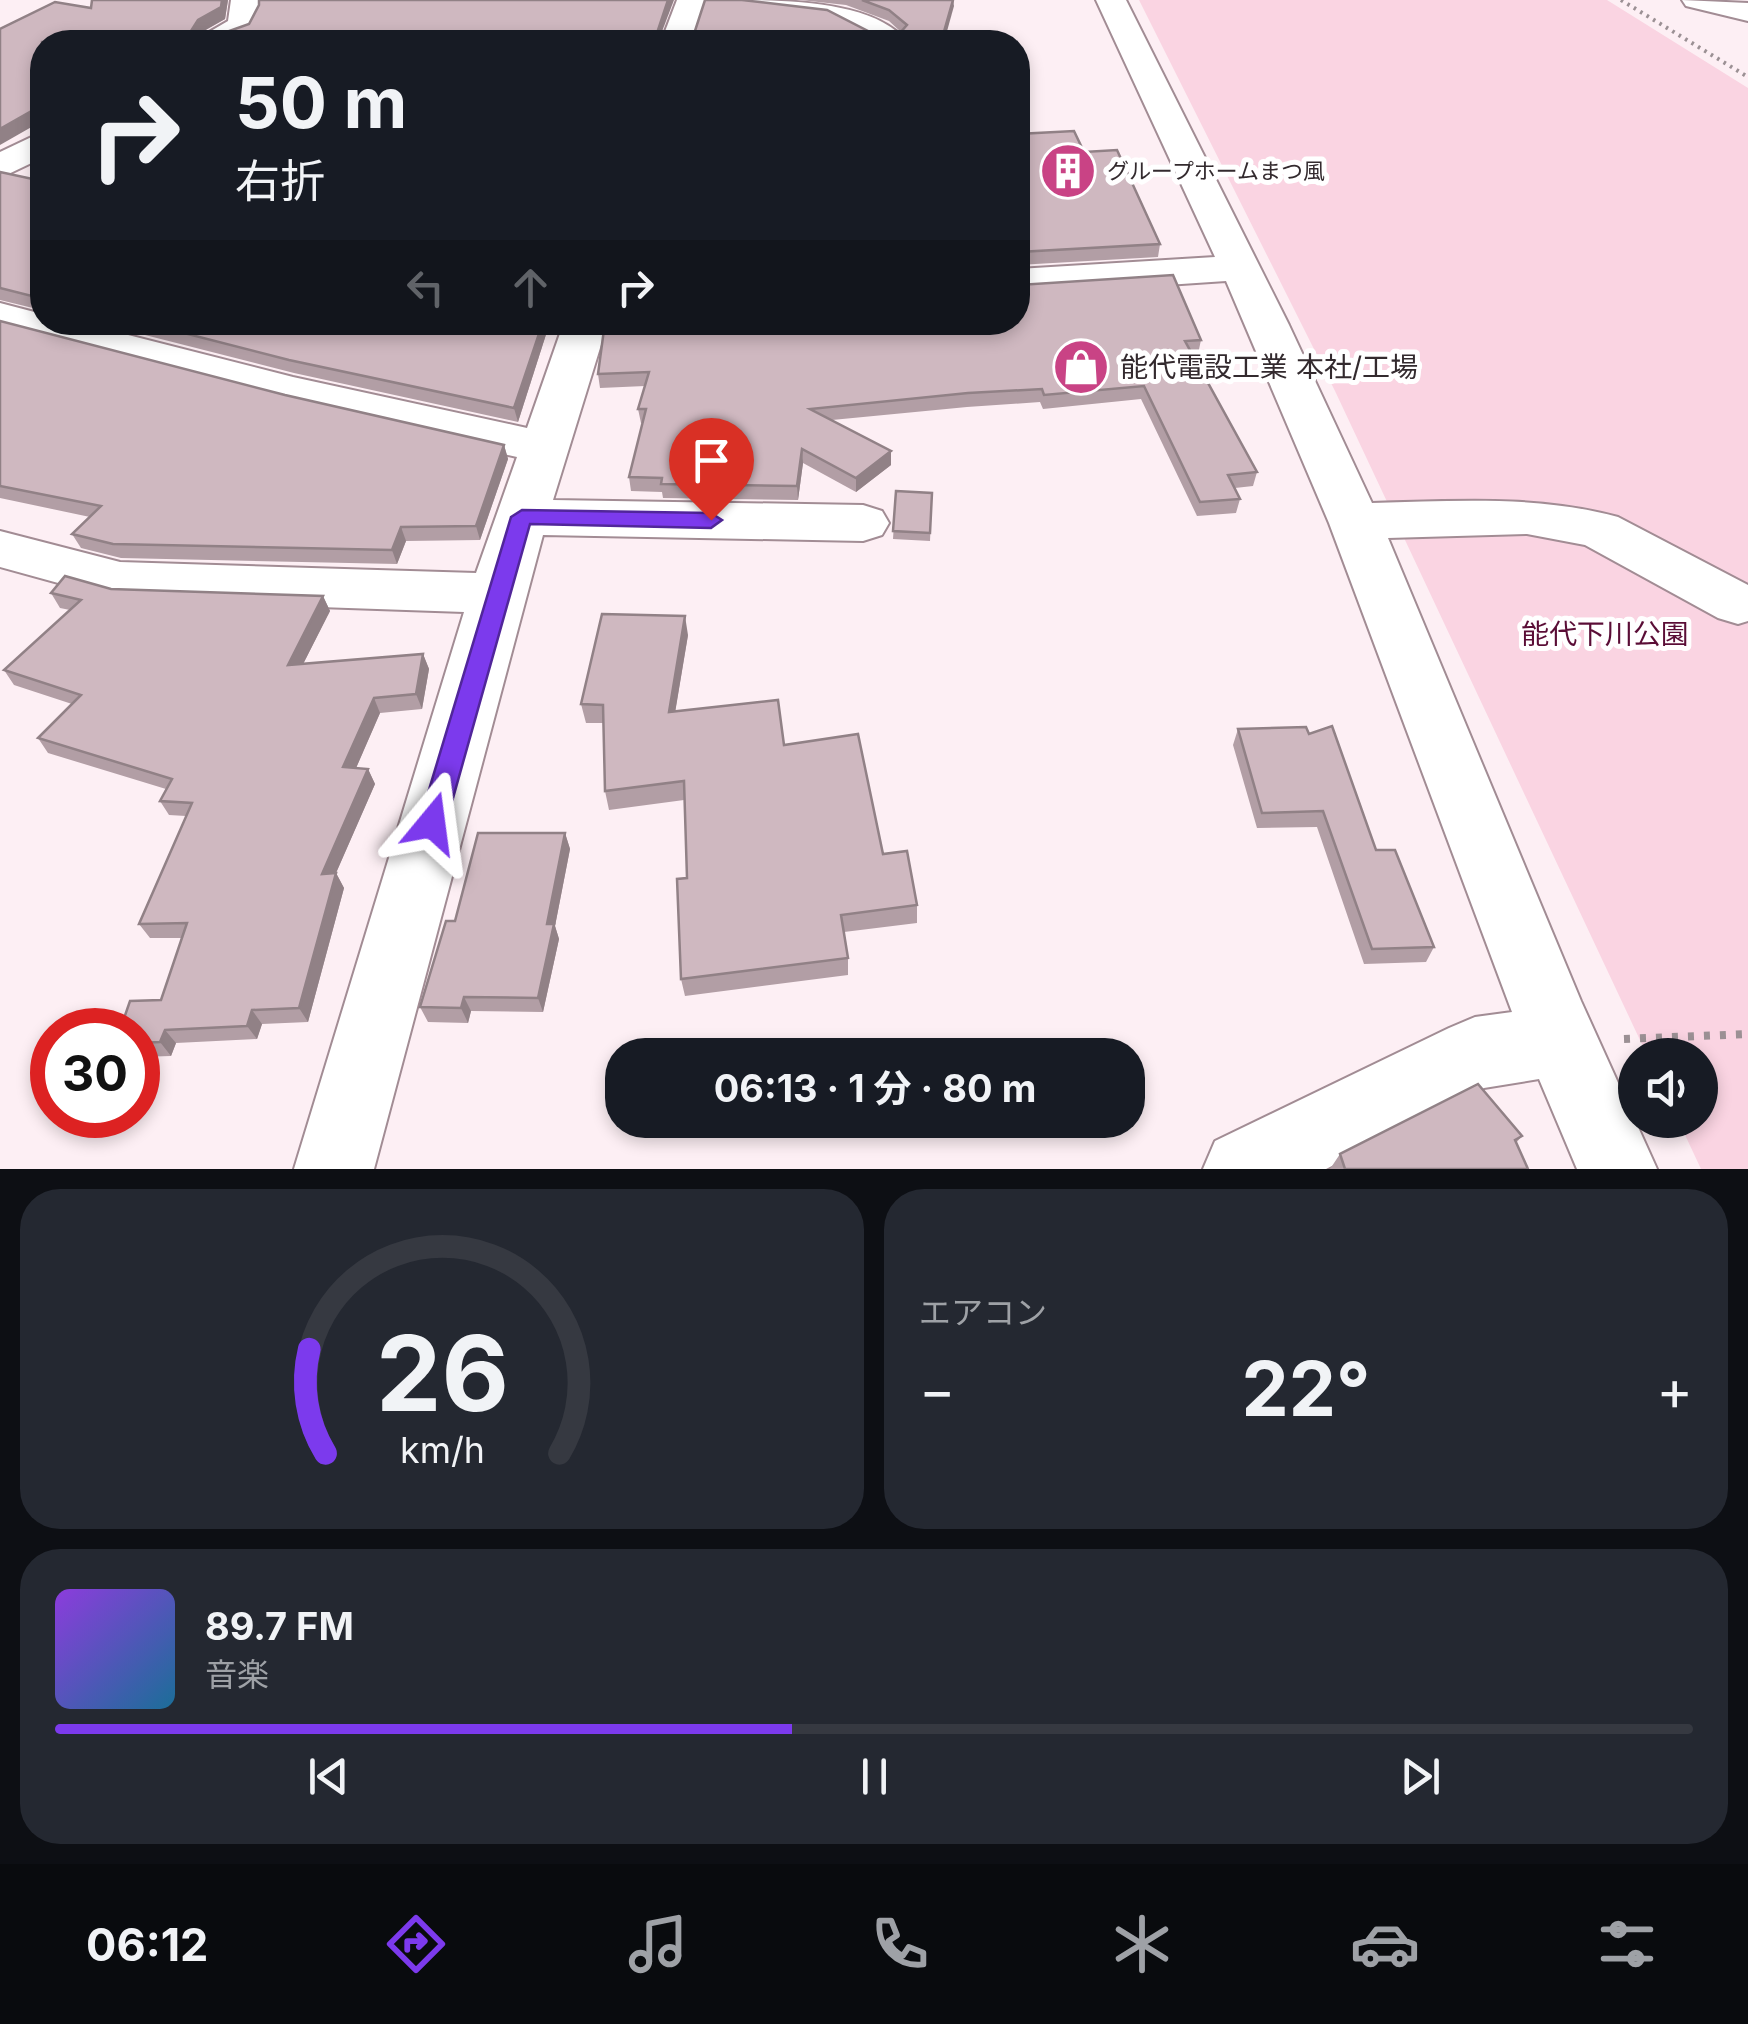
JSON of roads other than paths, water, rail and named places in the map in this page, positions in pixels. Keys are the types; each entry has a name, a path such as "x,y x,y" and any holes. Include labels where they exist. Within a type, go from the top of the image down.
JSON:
{"street":[{"path":"236,30 243,26 246,0"},
{"path":"681,30 692,0"},
{"path":"742,0 851,11 873,21 881,30"},
{"path":"1111,0 1240,268 1354,521 1558,1041 1617,1169"},
{"path":"1697,0 1748,12"},
{"path":"0,167 30,150"},
{"path":"0,176 30,182"},
{"path":"1030,281 1240,268"},
{"path":"0,316 30,324"},
{"path":"73,335 290,391 543,447"},
{"path":"334,1169 498,593 582,335"},
{"path":"1354,521 1527,516 1599,530 1738,604"},
{"path":"522,517 863,523"},
{"path":"0,549 120,580 498,593"},
{"path":"1243,1169 1474,1053 1558,1041"}],"place":[{"name":"グループホームまつ風","path":"1068,171"},
{"name":"能代電設工業 本社/工場","path":"1081,367"}],"park label":[{"name":"能代下川公園","path":"1605,634"}]}
